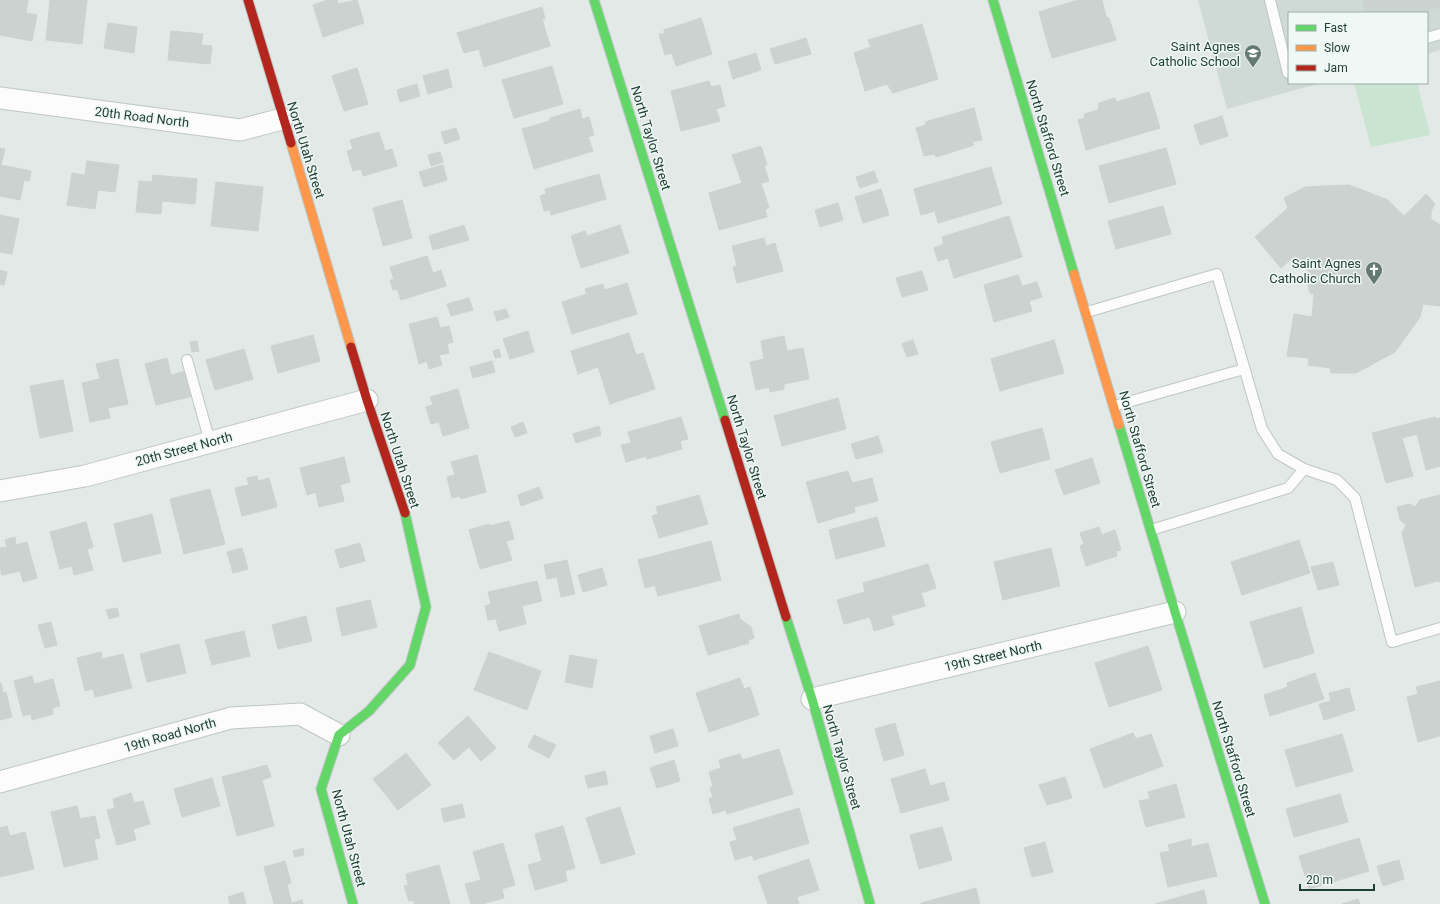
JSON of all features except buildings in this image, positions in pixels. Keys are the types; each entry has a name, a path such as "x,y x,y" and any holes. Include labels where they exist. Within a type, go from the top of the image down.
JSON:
{"street":[{"name":"North Utah Street","path":"248,0 282,119 367,400 404,510 426,607 410,665 369,711 338,736 321,789 353,904"},
{"name":"North Taylor Street","path":"594,0 812,699 870,904"},
{"name":"North Stafford Street","path":"993,0 1175,612 1265,904"},
{"name":"20th Road North","path":"0,98 240,130 282,119"},
{"name":"20th Street North","path":"0,490 85,476 367,400"},
{"name":"19th Street North","path":"812,699 1175,612"},
{"name":"19th Road North","path":"0,782 231,718 300,714 338,736"}],"lane":[{"path":"1270,0 1288,73"},
{"path":"1428,38 1440,34"},
{"path":"1087,312 1217,274 1262,429 1278,454 1304,469 1337,480 1355,498 1392,642 1440,628"},
{"path":"187,360 210,442"},
{"path":"1114,406 1244,369"},
{"path":"1151,530 1288,488 1304,469"}],"shaded area":[{"name":"Saint Agnes Catholic School","path":"1198,0 1440,0 1440,50 1428,54 1428,12 1288,12 1288,84 1317,84 1227,109"}],"green space":[{"path":"1354,84 1417,84 1430,135 1371,147"}],"traffic: fast":[{"path":"594,0 725,420"},
{"path":"993,0 1074,274"},
{"path":"1119,425 1265,904"},
{"path":"353,904 321,789 339,735 369,711 410,665 426,607 405,513"},
{"path":"786,617 812,699 870,904"}],"traffic: slow":[{"path":"291,143 351,347"},
{"path":"1074,274 1119,425"}],"traffic: jam":[{"path":"248,0 291,143"},
{"path":"351,347 405,513"},
{"path":"725,420 786,617"}],"place":[{"name":"Saint Agnes Catholic School","path":"1253,68"},
{"name":"Saint Agnes Catholic Church","path":"1374,285"}]}
